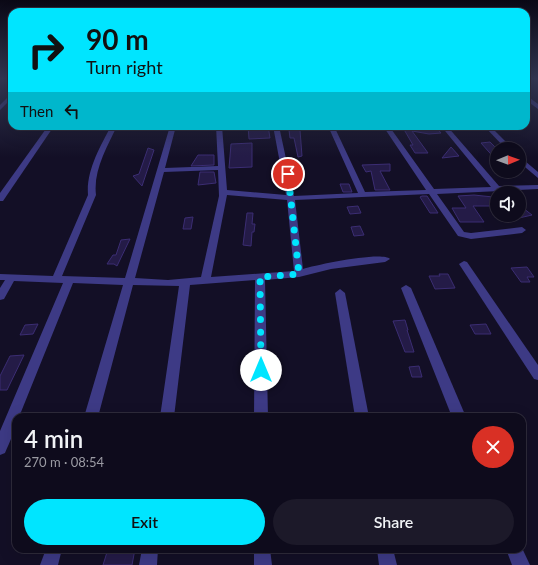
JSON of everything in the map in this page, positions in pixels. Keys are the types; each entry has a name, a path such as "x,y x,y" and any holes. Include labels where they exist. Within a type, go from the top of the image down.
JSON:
{"street":[{"path":"0,199 48,130"},
{"path":"56,279 92,195 90,187 99,157 112,130"},
{"path":"92,413 172,130"},
{"path":"205,281 222,192 219,130"},
{"path":"277,130 286,163 292,198 299,274"},
{"path":"333,130 363,196"},
{"path":"389,130 458,232 465,236 522,230"},
{"path":"447,130 494,186"},
{"path":"491,130 503,142"},
{"path":"526,165 538,176"},
{"path":"161,170 220,168"},
{"path":"526,187 538,187"},
{"path":"222,192 292,198 363,196 490,188"},
{"path":"0,277 129,282 185,282 299,274 315,268 331,265 385,259"},
{"path":"464,264 538,375"},
{"path":"260,277 261,413"},
{"path":"0,296 11,278"},
{"path":"14,413 69,280"},
{"path":"168,413 185,282"},
{"path":"406,288 457,413"},
{"path":"340,293 361,413"},
{"path":"0,448 12,419"},
{"path":"49,565 53,553"},
{"path":"148,565 150,553"},
{"path":"262,553 263,565"},
{"path":"386,553 388,565"},
{"path":"516,553 521,565"}],"building":[{"path":"248,130 269,130 270,138 249,139"},
{"path":"289,130 300,130 302,156 298,157 294,138 290,138"},
{"path":"404,130 438,130 441,133 429,134 412,131 428,153 415,153 410,145 413,145"},
{"path":"490,142 490,153 481,143"},
{"path":"252,143 252,167 229,168 231,144"},
{"path":"451,147 459,156 442,158"},
{"path":"148,148 154,150 142,186 133,176 139,174"},
{"path":"198,155 214,155 214,165 191,166"},
{"path":"390,164 390,171 380,171 390,190 375,190 371,171 366,172 362,165"},
{"path":"200,172 214,172 216,183 198,185"},
{"path":"340,184 349,184 352,192 343,192"},
{"path":"474,195 490,197 490,206 473,206 484,222 460,222 452,208 466,208 458,196"},
{"path":"427,196 438,213 430,213 420,197"},
{"path":"358,206 361,213 350,214 347,207"},
{"path":"526,210 532,215 526,216"},
{"path":"247,213 253,213 252,224 255,224 254,232 252,232 251,246 243,245"},
{"path":"193,217 191,229 183,229 185,218"},
{"path":"360,226 364,235 354,236 351,227"},
{"path":"130,239 117,266 114,264 107,264 113,255 116,255 121,240"},
{"path":"527,267 534,277 527,277 530,282 521,282 511,268"},
{"path":"439,274 448,274 455,288 435,289 429,276 440,276"},
{"path":"405,320 414,352 405,352 393,321"},
{"path":"38,324 33,334 20,335 25,325"},
{"path":"486,324 491,334 475,334 470,325"},
{"path":"24,355 7,390 0,390 0,376 10,356"},
{"path":"419,366 422,377 412,377 409,367"},
{"path":"107,553 134,553 132,565 103,565"}],"route":[{"path":"261,370 260,277 299,274 292,198 288,174"}]}
